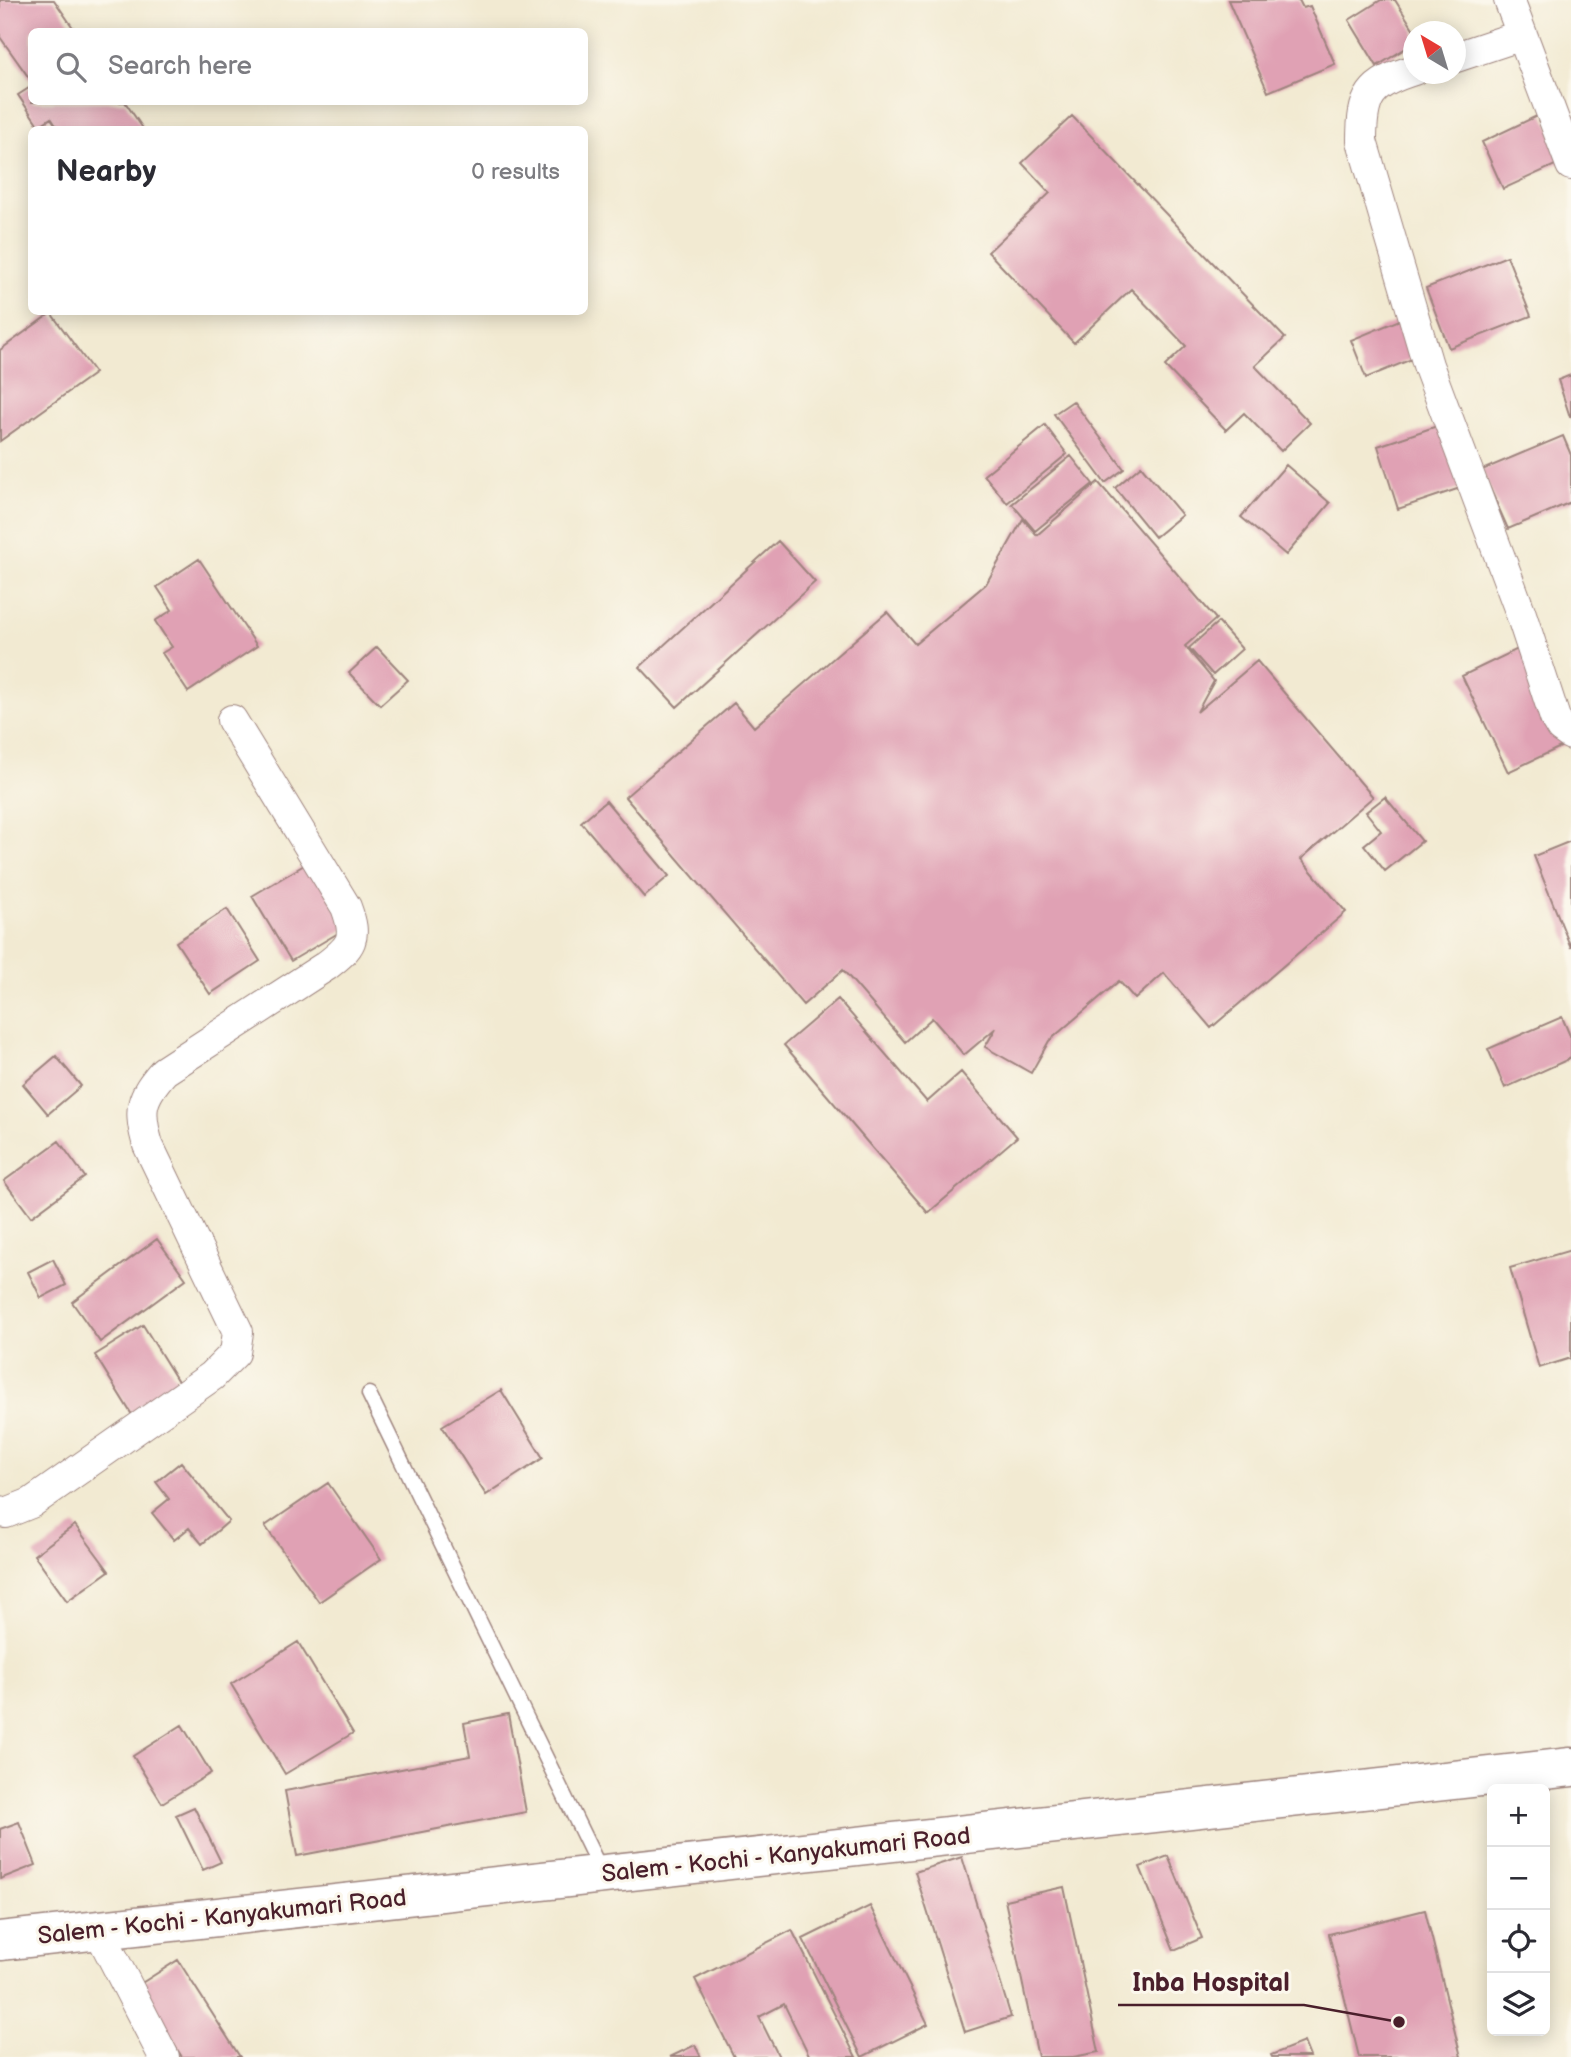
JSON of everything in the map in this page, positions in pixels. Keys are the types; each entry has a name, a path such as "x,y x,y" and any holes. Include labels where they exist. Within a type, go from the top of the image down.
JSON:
{"highway":[{"name":"Salem - Kochi - Kanyakumari Road","path":"0,1941 1571,1768"}],"street":[{"path":"1510,0 1571,165"},
{"path":"1466,53 1522,35"},
{"path":"1403,73 1390,78 1368,96 1362,110 1362,141 1428,365 1520,611 1555,718 1561,728 1571,734"},
{"path":"0,1511 6,1513 31,1503 212,1376 235,1353 237,1332 148,1145 140,1117 147,1090 164,1070 337,958 347,950 354,929 346,907 232,720"},
{"path":"99,1931 164,2057"}],"lane":[{"path":"369,1394 603,1875"}],"building":[{"path":"0,0 54,0 73,28 28,28 28,76 0,37"},
{"path":"1228,0 1299,0 1303,8 1310,6 1335,64 1268,92"},
{"path":"1381,0 1395,0 1408,21 1403,21 1403,50 1377,66 1349,20"},
{"path":"28,89 28,105 127,105 141,126 56,126 51,118 39,126 18,95"},
{"path":"1543,113 1566,160 1503,189 1482,142"},
{"path":"1072,116 1285,338 1255,366 1310,423 1281,451 1244,413 1226,430 1165,366 1186,346 1131,289 1074,343 988,252 1050,193 1022,163"},
{"path":"1507,256 1531,316 1449,348 1426,288"},
{"path":"1414,314 1429,352 1366,378 1351,340"},
{"path":"48,315 52,315 95,373 0,441 0,350"},
{"path":"1571,375 1571,417 1570,417 1558,380"},
{"path":"1073,401 1124,469 1105,483 1054,414"},
{"path":"1446,423 1466,486 1398,509 1378,446"},
{"path":"1045,425 1067,454 1007,503 984,475"},
{"path":"1563,436 1571,455 1571,502 1508,529 1482,470"},
{"path":"1071,456 1093,484 1035,531 1012,504"},
{"path":"1286,465 1330,503 1286,555 1241,517"},
{"path":"1141,466 1182,515 1155,537 1115,488"},
{"path":"1098,482 1216,619 1185,646 1214,681 1197,712 1257,661 1373,797 1301,859 1346,912 1211,1028 1164,973 1135,999 1119,981 1049,1041 1031,1073 985,1047 996,1028 964,1055 932,1018 905,1042 843,970 803,1005 625,797 734,703 754,727 887,612 915,644 986,584 1023,519 1037,535"},
{"path":"778,541 815,582 677,707 640,667"},
{"path":"199,559 257,646 188,692 162,653 172,647 155,621 172,610 157,587"},
{"path":"1218,622 1242,649 1213,675 1189,648"},
{"path":"1524,646 1571,742 1508,772 1462,676"},
{"path":"377,647 408,680 380,705 349,673"},
{"path":"1385,797 1422,841 1385,871 1364,845 1381,831 1366,812"},
{"path":"606,801 669,876 644,897 581,822"},
{"path":"1571,841 1571,948 1534,856"},
{"path":"311,861 350,926 291,961 252,896"},
{"path":"227,909 260,961 210,994 176,942"},
{"path":"838,999 927,1102 961,1072 1017,1137 928,1213 784,1045"},
{"path":"1562,1017 1571,1038 1571,1058 1505,1088 1488,1049"},
{"path":"56,1056 81,1086 48,1114 23,1084"},
{"path":"59,1141 85,1177 31,1217 4,1181"},
{"path":"157,1239 186,1279 100,1342 72,1302"},
{"path":"1571,1250 1571,1358 1539,1368 1510,1268"},
{"path":"53,1259 66,1285 41,1298 28,1272"},
{"path":"143,1325 182,1388 134,1418 95,1355"},
{"path":"501,1390 543,1458 486,1495 442,1426"},
{"path":"181,1462 229,1521 202,1544 189,1528 174,1540 152,1513 169,1499 156,1482"},
{"path":"328,1483 381,1559 319,1602 265,1526"},
{"path":"75,1525 109,1571 67,1601 34,1555"},
{"path":"298,1642 353,1733 285,1774 231,1684"},
{"path":"508,1714 526,1812 297,1856 285,1791 470,1756 464,1723"},
{"path":"182,1725 211,1773 162,1803 133,1756"},
{"path":"194,1807 221,1862 203,1870 176,1815"},
{"path":"19,1822 36,1865 0,1879 0,1829"},
{"path":"1168,1856 1202,1938 1174,1950 1140,1867"},
{"path":"962,1857 1011,2017 965,2032 915,1872"},
{"path":"1064,1887 1099,2052 1073,2057 1038,2057 1005,1900"},
{"path":"870,1906 928,2024 862,2057 803,1939"},
{"path":"1425,1910 1461,2057 1359,2057 1329,1934"},
{"path":"792,1930 856,2057 810,2057 784,2004 759,2017 779,2057 734,2057 695,1979"},
{"path":"178,1960 240,2057 182,2057 137,1986"},
{"path":"1304,2042 1310,2057 1271,2055"},
{"path":"695,2045 701,2057 670,2057"}],"place":[{"name":"Inba Hospital","path":"1399,2022"}]}
